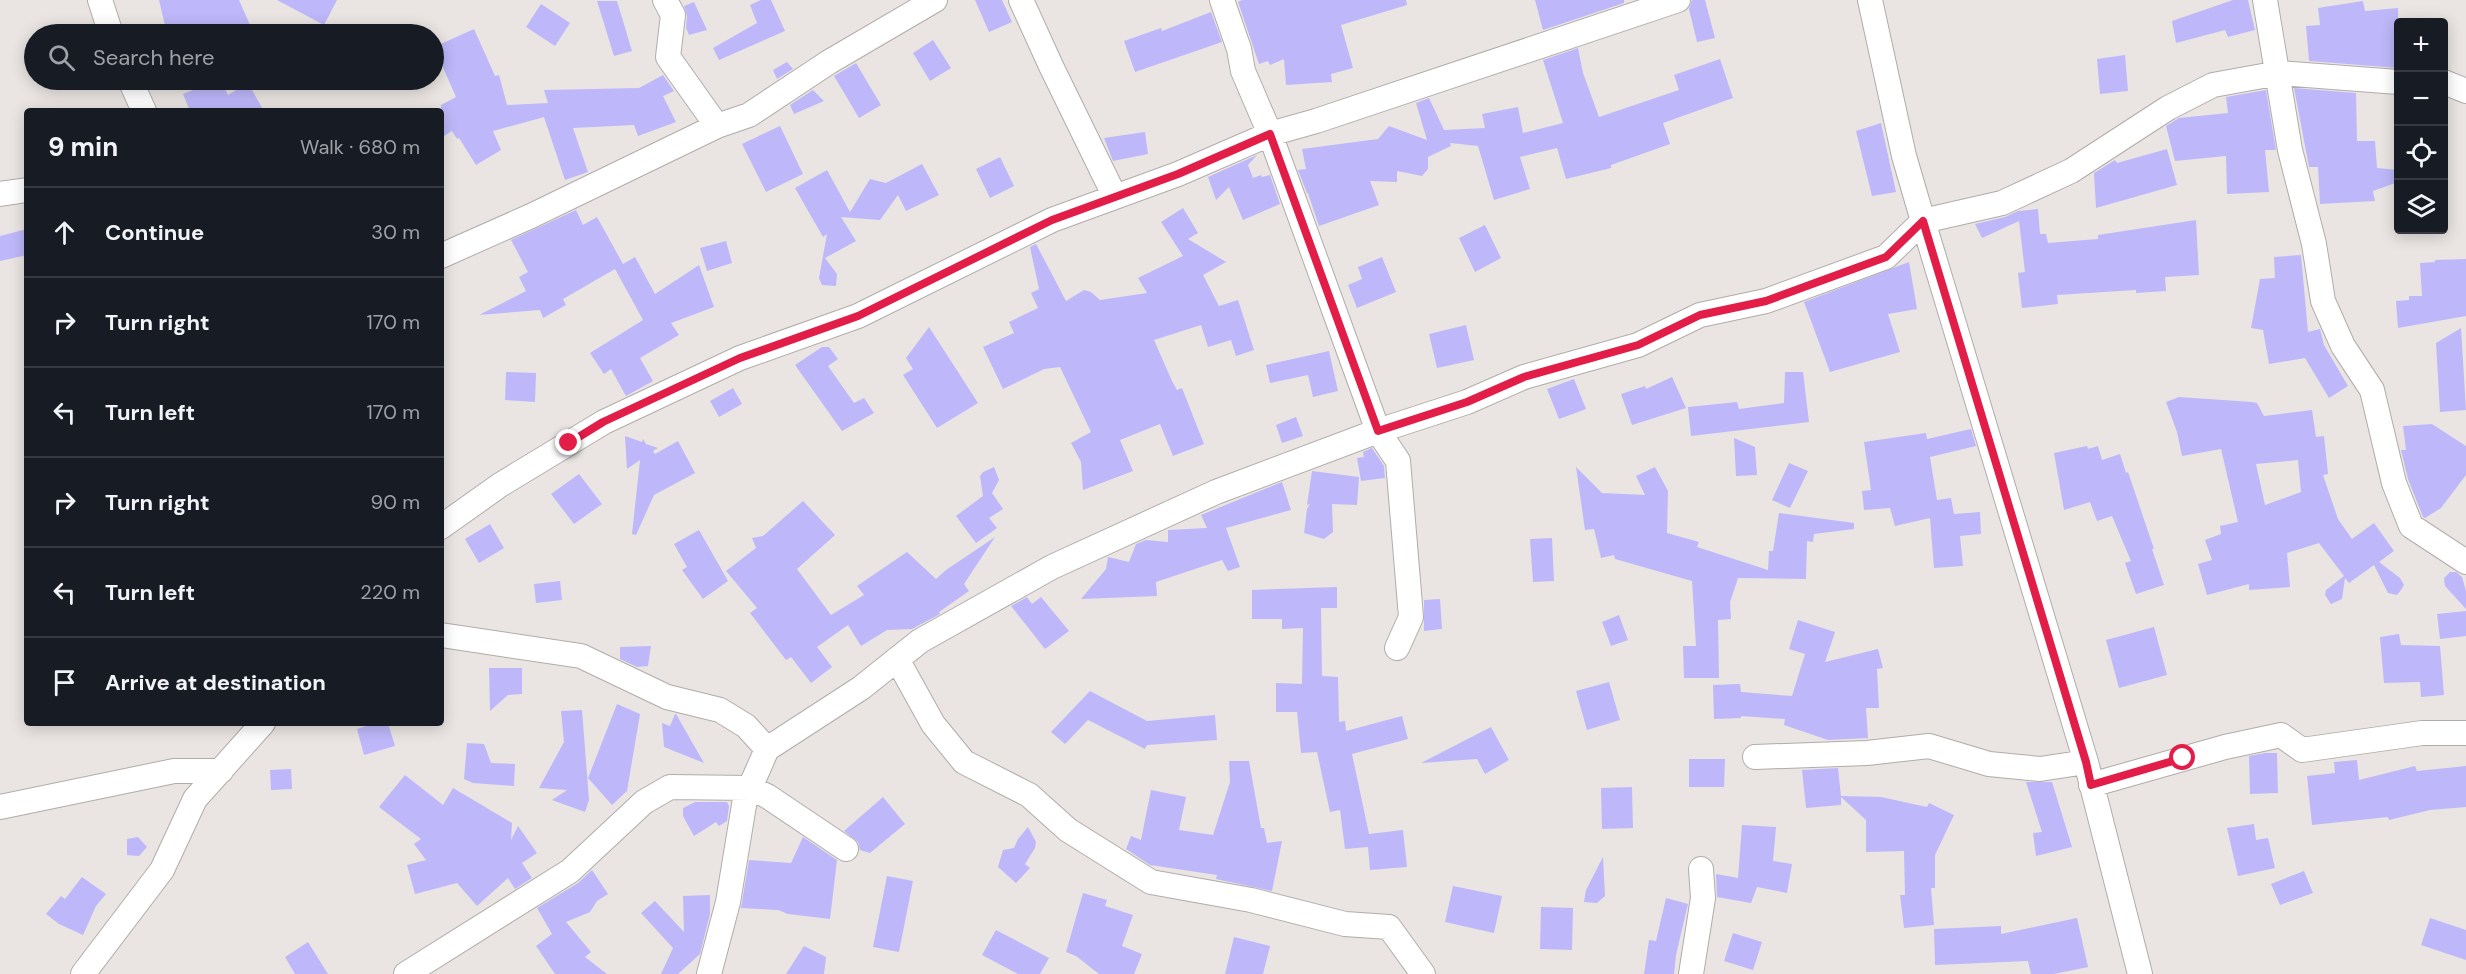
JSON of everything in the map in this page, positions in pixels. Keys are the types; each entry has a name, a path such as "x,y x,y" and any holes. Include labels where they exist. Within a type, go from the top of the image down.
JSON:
{"street":[{"path":"100,0 108,24"},
{"path":"665,0 673,15 668,57 717,126"},
{"path":"444,255 531,216 717,126 749,115 829,62 935,0"},
{"path":"1021,0 1115,197"},
{"path":"1222,0 1239,49 1243,71 1270,134 1378,431 1398,461 1411,617 1397,648"},
{"path":"444,525 500,485 603,422 740,358 858,316 1052,220 1178,174 1270,134 1316,121 1678,0"},
{"path":"1870,0 1904,156 2089,773 2140,974"},
{"path":"2265,0 2279,73 2290,150 2314,244 2323,301 2343,346 2372,390 2394,483 2412,526 2466,562"},
{"path":"709,974 728,902 745,799 767,749 861,688 920,641 1052,567 1216,492 1378,431 1467,402 1524,377 1638,345 1700,315 1766,301 1886,257 1923,221 2002,203 2071,171 2168,108 2213,85 2279,73 2394,82"},
{"path":"2448,84 2466,91"},
{"path":"135,90 143,108"},
{"path":"0,194 24,190"},
{"path":"444,635 580,656 667,697 720,710 746,726 767,749"},
{"path":"897,659 933,724 964,762 1029,795 1068,830 1127,868 1151,882 1251,900 1345,924 1389,927 1423,974"},
{"path":"83,974 162,870 195,799 260,726"},
{"path":"1755,758 1867,753 1929,746 1989,764 2089,773 2281,735 2302,750 2422,733 2466,733"},
{"path":"0,807 174,771 221,771"},
{"path":"406,974 570,871 644,802 670,788 750,788 766,796 846,849"},
{"path":"1691,974 1703,898 1701,869"}],"building":[{"path":"159,0 239,0 250,24 165,24"},
{"path":"277,0 337,0 325,24"},
{"path":"761,0 771,0 785,31 719,60 713,48 757,23 750,5"},
{"path":"975,0 1002,0 1012,22 989,32"},
{"path":"1242,0 1406,0 1407,5 1341,25 1353,68 1331,74 1332,82 1286,85 1284,59 1270,65 1268,61 1259,64 1238,2"},
{"path":"1535,0 1624,0 1624,3 1543,30"},
{"path":"1692,0 1705,0 1715,38 1697,42 1689,9"},
{"path":"2233,0 2248,0 2255,30 2228,37 2225,30 2176,43 2172,21"},
{"path":"597,1 617,1 632,51 614,56"},
{"path":"2363,1 2365,11 2398,8 2398,18 2394,18 2394,68 2309,61 2306,26 2320,25 2318,8"},
{"path":"694,2 707,30 689,35 684,6"},
{"path":"541,4 570,23 555,46 526,27"},
{"path":"1211,12 1222,42 1135,72 1124,41 1161,28 1162,31"},
{"path":"474,29 495,76 499,75 507,105 548,103 544,90 639,88 663,75 674,91 663,96 676,122 638,136 634,125 573,128 588,172 565,180 544,117 493,131 501,150 476,165 452,131 444,136 444,108 441,108 441,105 456,97 444,70 444,42"},
{"path":"933,40 951,68 930,81 913,53"},
{"path":"1578,48 1583,73 1599,117 1679,90 1674,75 1720,59 1733,98 1663,123 1670,144 1611,165 1611,168 1566,179 1557,148 1520,157 1530,189 1494,200 1478,146 1450,143 1451,146 1428,157 1428,169 1422,176 1397,171 1397,182 1370,181 1379,205 1319,226 1298,170 1306,169 1302,149 1378,139 1389,126 1427,140 1416,103 1429,98 1444,130 1485,128 1482,114 1518,107 1523,133 1563,123 1543,60"},
{"path":"2125,55 2128,91 2100,94 2097,59"},
{"path":"787,62 793,69 777,79 773,70"},
{"path":"856,63 881,105 859,118 834,76"},
{"path":"2294,88 2356,93 2357,141 2375,141 2377,168 2394,170 2394,183 2373,191 2375,201 2320,204 2318,167 2309,167"},
{"path":"193,90 226,90 228,95 236,90 252,90 262,108 189,108 183,94"},
{"path":"813,90 824,101 794,114 790,105"},
{"path":"2266,90 2276,150 2265,150 2269,192 2227,194 2226,156 2175,161 2166,126 2179,118 2228,113 2226,97"},
{"path":"1881,123 1896,192 1872,196 1856,131"},
{"path":"780,126 803,174 766,192 742,144"},
{"path":"1145,132 1148,154 1113,161 1104,138"},
{"path":"2167,149 2177,185 2096,208 2094,173 2115,160 2117,163"},
{"path":"1257,155 1248,165 1253,178 1270,175 1280,204 1243,220 1229,187 1216,200 1208,177"},
{"path":"1000,157 1014,186 990,198 976,169"},
{"path":"922,164 939,195 906,211 898,195 880,220 841,217 856,241 825,258 837,274 836,286 822,285 819,278 827,234 823,237 795,188 827,170 850,212 870,179 886,183"},
{"path":"1183,208 1198,233 1188,239 1226,262 1203,275 1219,306 1238,300 1254,350 1236,356 1231,340 1208,347 1201,325 1154,340 1177,390 1182,388 1204,444 1173,456 1160,424 1120,440 1133,471 1083,490 1081,462 1071,443 1091,432 1060,367 1044,369 1003,389 983,347 1014,333 1009,322 1038,308 1031,293 1039,289 1030,247 1036,244 1066,301 1084,290 1091,292 1100,300 1147,293 1138,278 1183,256 1161,222"},
{"path":"2038,209 2040,234 2046,234 2048,243 2098,239 2098,235 2196,220 2199,275 2165,277 2166,291 2136,293 2136,290 2057,295 2058,304 2022,308 2018,273 2025,272 2019,221 1982,238 1975,224 2005,217 2018,211"},
{"path":"576,210 583,225 597,217 623,264 635,257 655,294 699,265 714,307 671,323 679,335 640,358 653,381 626,396 611,369 604,374 590,353 643,320 615,269 563,299 566,305 543,318 540,310 479,315 526,291 519,277 528,272 511,240"},
{"path":"1485,225 1501,258 1475,272 1459,238"},
{"path":"24,230 24,256 0,261 0,236"},
{"path":"726,241 732,263 707,271 700,248"},
{"path":"2301,255 2308,332 2320,329 2324,345 2348,386 2329,398 2305,358 2269,364 2263,330 2251,328 2260,279 2275,278 2274,257"},
{"path":"1382,257 1396,292 1357,308 1348,285 1362,279 1358,267"},
{"path":"2466,259 2466,316 2398,328 2396,301 2409,300 2409,296 2422,296 2420,263"},
{"path":"1909,262 1917,309 1888,314 1900,352 1830,372 1804,302"},
{"path":"1466,325 1474,360 1437,368 1429,334"},
{"path":"929,327 978,403 937,428 903,375 913,369 906,358"},
{"path":"2461,328 2466,410 2440,412 2436,343"},
{"path":"822,347 829,347 838,359 828,366 854,403 864,398 874,413 842,431 795,365"},
{"path":"1329,351 1338,391 1313,397 1308,375 1270,383 1266,365"},
{"path":"506,372 536,373 535,402 505,400"},
{"path":"1785,372 1803,372 1809,422 1691,436 1688,407 1737,402 1739,409 1784,403"},
{"path":"1672,377 1686,408 1632,425 1621,394 1645,386 1646,389"},
{"path":"1574,379 1586,409 1559,419 1547,389"},
{"path":"733,388 742,404 719,417 710,401"},
{"path":"2179,397 2252,402 2257,403 2264,416 2312,410 2316,437 2324,436 2328,474 2323,475 2338,519 2352,539 2374,523 2394,551 2379,562 2400,578 2404,585 2397,595 2388,593 2374,565 2349,583 2345,578 2342,599 2331,604 2325,595 2326,590 2344,576 2319,543 2287,553 2290,587 2249,590 2249,584 2207,595 2198,564 2212,560 2205,540 2221,534 2220,526 2238,522 2221,449 2182,456 2177,432 2166,402","holes":["2298,460 2301,492 2265,505 2256,464"]},
{"path":"1296,417 1303,436 1282,443 1276,425"},
{"path":"2432,424 2466,446 2466,475 2441,508 2425,518 2408,479 2401,450 2406,450 2403,426"},
{"path":"1971,429 1976,446 1930,457 1937,500 1951,498 1954,514 1980,512 1981,534 1960,536 1963,566 1934,568 1930,518 1895,526 1890,508 1864,510 1862,491 1871,490 1864,442 1926,433 1927,439"},
{"path":"625,436 642,442 643,439 646,444 658,448 653,451 655,454 678,441 695,473 654,495 636,535 632,534 640,460 627,469"},
{"path":"1734,438 1755,447 1757,475 1736,476"},
{"path":"2087,446 2088,449 2098,446 2102,460 2120,454 2154,549 2152,549 2164,585 2136,594 2125,563 2131,561 2112,516 2097,521 2090,502 2064,510 2054,453"},
{"path":"1372,448 1384,466 1385,478 1361,481 1357,458 1364,457 1363,452"},
{"path":"1789,463 1808,471 1790,508 1772,500"},
{"path":"994,467 999,480 992,493 1003,509 989,518 997,528 976,543 956,516 983,496 980,476"},
{"path":"1576,467 1602,493 1645,495 1636,476 1655,467 1668,491 1667,533 1699,542 1697,547 1768,570 1769,551 1773,551 1779,513 1854,523 1854,529 1814,534 1813,542 1807,541 1806,579 1738,578 1730,602 1731,619 1718,620 1719,678 1684,678 1683,646 1696,646 1692,581 1615,559 1614,555 1601,558 1594,529 1585,530"},
{"path":"1312,471 1359,477 1357,505 1332,504 1333,532 1324,539 1304,533 1307,509 1310,504 1307,505"},
{"path":"579,474 602,504 574,524 551,494"},
{"path":"1282,482 1291,510 1226,528 1240,567 1228,571 1222,560 1156,582 1157,596 1081,599 1106,569 1108,557 1129,562 1136,544 1146,540 1168,542 1168,530 1207,528 1201,515"},
{"path":"803,501 835,535 797,569 831,615 864,595 857,586 907,552 936,579 995,537 964,584 969,591 939,612 940,614 912,629 887,630 861,646 848,625 817,647 832,667 811,683 791,657 786,660 750,613 757,608 726,571 756,548 752,538 763,536"},
{"path":"490,524 504,548 479,563 465,539"},
{"path":"699,530 728,581 703,599 682,570 687,567 674,544"},
{"path":"1552,538 1554,581 1533,582 1530,539"},
{"path":"2450,572 2456,572 2462,577 2466,591 2466,609 2445,586 2444,578"},
{"path":"560,581 562,600 536,603 534,584"},
{"path":"1337,587 1337,608 1321,608 1322,676 1338,677 1339,722 1345,721 1346,731 1402,716 1408,739 1352,754 1369,834 1403,830 1407,867 1370,870 1368,847 1345,849 1340,810 1330,812 1317,752 1301,753 1297,712 1276,712 1276,683 1302,684 1303,628 1282,629 1282,619 1252,619 1252,590"},
{"path":"1027,597 1032,604 1041,597 1069,631 1045,649 1011,606"},
{"path":"1440,599 1442,629 1424,631 1424,600"},
{"path":"2466,611 2466,636 2440,639 2437,614"},
{"path":"1619,615 1628,640 1611,646 1602,622"},
{"path":"1798,620 1835,632 1825,662 1878,649 1883,668 1877,669 1879,708 1866,708 1868,738 1828,740 1784,725 1785,719 1741,716 1741,718 1714,719 1713,685 1740,684 1741,692 1792,696 1805,654 1789,649"},
{"path":"2154,627 2167,675 2119,688 2106,640"},
{"path":"2399,634 2401,645 2440,646 2444,695 2421,697 2420,682 2384,683 2380,637"},
{"path":"651,646 648,666 637,667 620,659 620,647"},
{"path":"489,668 522,668 522,694 508,695 490,711"},
{"path":"1609,682 1620,720 1587,730 1576,691"},
{"path":"1090,691 1147,721 1215,715 1217,740 1147,745 1145,749 1088,720 1065,744 1051,732"},
{"path":"617,704 640,714 627,791 612,805 588,778"},
{"path":"582,710 589,800 585,812 552,800 567,790 539,788 564,742 561,711"},
{"path":"675,714 704,763 664,747 662,723 670,726"},
{"path":"366,726 389,726 395,746 364,755 357,729"},
{"path":"1491,727 1509,760 1485,774 1477,759 1421,763"},
{"path":"467,743 484,744 491,763 515,764 514,786 473,783 464,779"},
{"path":"2277,753 2278,793 2250,794 2249,756"},
{"path":"1689,759 1725,759 1724,787 1689,787"},
{"path":"2357,760 2359,780 2415,766 2417,771 2466,766 2466,807 2430,810 2389,820 2388,817 2312,825 2307,776 2335,773 2334,762"},
{"path":"1229,761 1249,761 1261,828 1264,828 1267,843 1282,841 1272,891 1216,879 1217,875 1150,865 1126,849 1131,836 1141,840 1151,790 1186,797 1179,830 1213,835 1230,782"},
{"path":"1838,768 1841,796 1881,797 1927,807 1929,803 1954,815 1935,855 1935,888 1931,888 1934,925 1904,928 1900,895 1905,895 1904,851 1866,852 1866,820 1841,797 1841,805 1806,808 1802,770"},
{"path":"291,769 292,789 271,790 270,770"},
{"path":"405,775 443,805 453,788 512,823 511,840 518,826 537,853 522,863 532,878 515,889 508,878 477,906 457,883 415,894 407,865 426,860 414,844 421,839 379,807"},
{"path":"2026,782 2052,782 2072,847 2036,856 2033,833 2042,832"},
{"path":"1632,787 1633,828 1602,829 1601,788"},
{"path":"883,797 905,824 870,853 860,850 858,842 844,831"},
{"path":"695,802 727,802 729,806 727,821 719,826 716,822 694,836 683,816 683,808"},
{"path":"2254,824 2256,840 2268,838 2275,868 2238,876 2227,828"},
{"path":"1742,825 1776,827 1773,861 1792,864 1787,893 1757,887 1751,903 1717,897 1716,874 1738,878"},
{"path":"1028,827 1036,842 1035,848 1025,864 1030,868 1016,883 998,867 1003,850 1014,848"},
{"path":"138,837 147,847 139,856 127,855 127,839"},
{"path":"803,837 837,860 830,919 788,914 778,910 741,908 749,860 791,863"},
{"path":"1603,857 1605,896 1597,903 1584,902 1586,890"},
{"path":"592,870 608,894 597,901 590,912 566,922 591,952 585,957 607,974 555,974 536,946 552,934 537,908 578,883"},
{"path":"2304,871 2313,893 2280,905 2271,884"},
{"path":"887,876 913,881 899,952 873,947"},
{"path":"82,877 106,894 96,906 83,935 59,924 46,914 61,896 65,899"},
{"path":"1453,886 1502,896 1494,933 1445,922"},
{"path":"1083,893 1107,900 1105,906 1133,915 1122,946 1142,954 1134,974 1099,974 1076,956 1066,952"},
{"path":"710,895 710,914 700,954 678,974 661,974 673,948 641,913 655,901 684,932 683,896"},
{"path":"1666,898 1688,904 1674,974 1644,974 1649,940 1656,941"},
{"path":"1541,907 1573,908 1572,950 1540,949"},
{"path":"2077,918 2088,967 2054,974 2031,974 2028,961 1935,965 1934,929 2001,926 2001,934"},
{"path":"2430,918 2466,930 2466,960 2421,945"},
{"path":"996,930 1049,958 1040,974 1018,974 982,955"},
{"path":"1733,933 1762,942 1753,970 1724,961"},
{"path":"1234,937 1270,946 1263,974 1225,974"},
{"path":"308,942 328,974 295,974 285,957"},
{"path":"804,946 826,957 824,974 786,974"}],"route":[{"path":"569,443 603,422 740,358 858,316 1052,220 1178,174 1270,134 1378,431 1467,402 1524,377 1638,345 1700,315 1766,301 1886,257 1923,221 2091,785 2183,758"}]}
